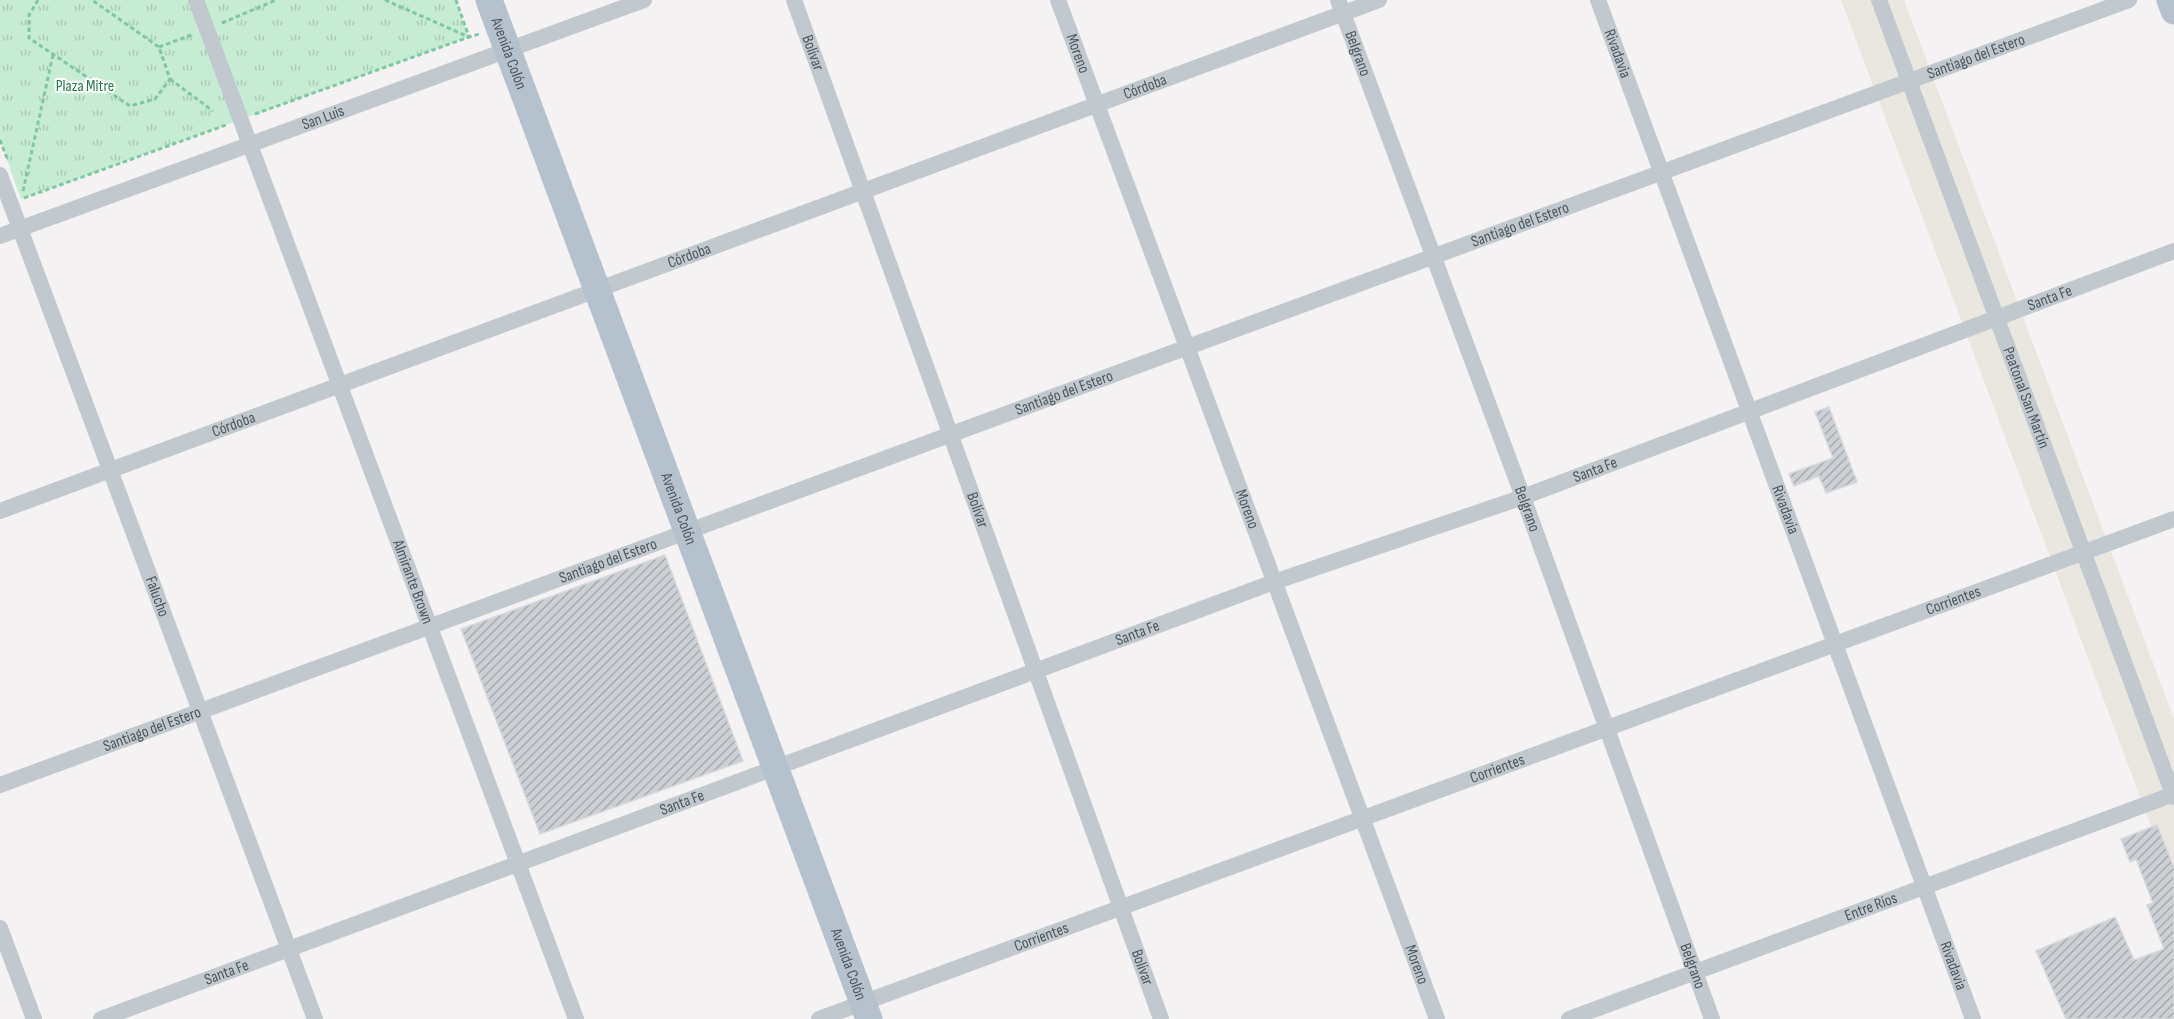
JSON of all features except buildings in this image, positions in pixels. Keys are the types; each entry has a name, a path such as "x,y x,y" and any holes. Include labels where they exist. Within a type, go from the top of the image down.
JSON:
{"main road":[{"name":"Avenida Colón","path":"489,0 866,1011"},
{"path":"2170,0 2174,11"}],"street":[{"name":"Almirante Brown","path":"196,0 576,1019"},
{"name":"San Luis","path":"0,236 644,0"},
{"name":"Bolívar","path":"794,0 1161,1019"},
{"name":"Moreno","path":"1058,0 1437,1019"},
{"name":"Córdoba","path":"0,511 1098,106 1341,7 1379,0"},
{"name":"Rivadavia","path":"1598,0 1973,1019"},
{"name":"Peatonal San Martín","path":"1879,0 2174,795"},
{"name":"Santiago del Estero","path":"0,785 2129,0"},
{"name":"Belgrano","path":"1341,7 1523,497 1712,1019"},
{"name":"Falucho","path":"0,175 315,1019"},
{"name":"Santa Fe","path":"101,1019 1274,582 1523,497 2174,251"},
{"name":"Corrientes","path":"819,1019 866,1011 1121,906 2174,519"},
{"name":"Entre Ríos","path":"1569,1019 2174,795"},
{"path":"0,928 34,1019"}],"path":[{"path":"38,0 29,15 29,38 130,106 155,99 170,79"},
{"path":"92,0 159,47 170,79 213,111"},
{"path":"159,47 276,0"},
{"path":"385,0 469,37"},
{"path":"24,206 21,199 53,55"}],"shaded area":[{"path":"1841,0 1904,0 2174,719 2174,887"}],"green space":[{"name":"Plaza Mitre","path":"0,0 456,0 469,37 21,199 0,140"}]}
